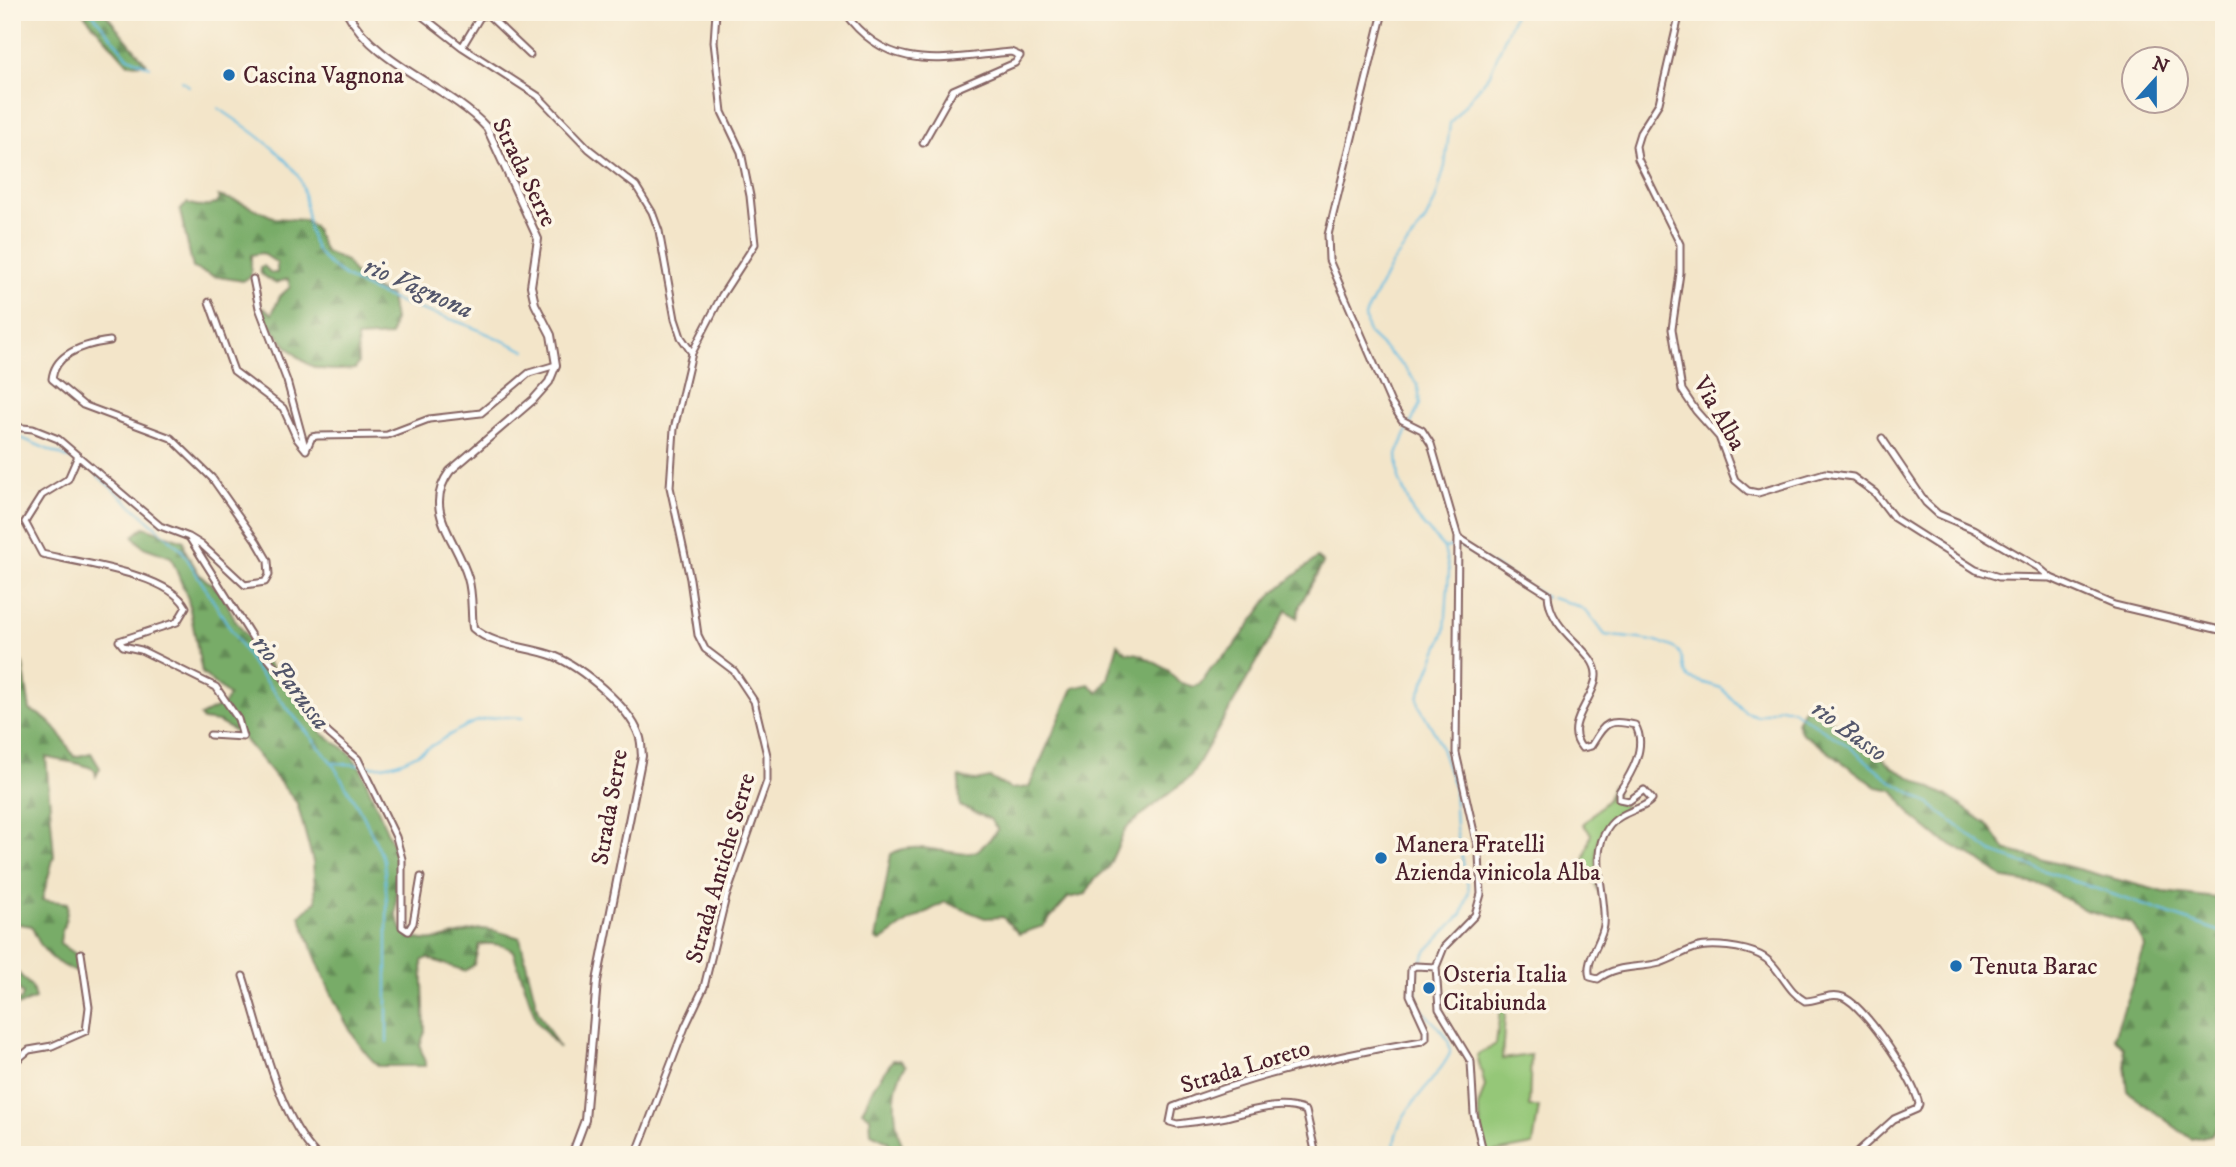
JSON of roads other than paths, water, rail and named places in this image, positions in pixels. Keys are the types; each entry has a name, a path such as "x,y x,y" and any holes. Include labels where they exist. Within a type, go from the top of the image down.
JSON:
{"main road":[{"name":"Strada Serre","path":"347,12 383,53 474,114 487,128 538,239 530,286 535,304 551,335 556,365 549,382 533,400 450,471 436,498 440,516 470,583 473,628 483,637 552,655 575,666 613,700 633,722 640,737 642,756 597,981 585,1120 572,1155"}],"street":[{"path":"417,12 462,47 538,96 589,149 636,186 643,196 662,242 675,319 681,337 692,353"},
{"name":"Strada Antiche Serre","path":"636,1155 685,1027 704,987 726,897 767,781 767,755 754,701 734,671 705,649 698,635 690,579 671,497 674,429 692,353 722,295 755,244 750,196 741,152 722,112 714,42 716,12"},
{"path":"844,12 869,38 905,58 1011,52 1020,56 1015,63 953,90 923,142"},
{"path":"1383,12 1328,235 1328,253 1332,272 1391,403 1406,421 1426,435 1458,543 1456,753 1482,878 1475,915 1444,947 1436,967 1439,1009 1471,1062 1474,1114 1483,1155"},
{"name":"Via Alba","path":"1681,12 1659,103 1636,146 1647,180 1679,239 1682,254 1672,329 1682,390 1719,437 1735,480 1748,491 1758,493 1825,473 1853,477 1875,493 1894,518 1976,570 1999,577 2051,578 2114,605 2224,631"},
{"path":"462,47 480,17 486,14 530,55"},
{"path":"253,279 259,308 289,389 306,450"},
{"path":"209,302 234,371 283,408 297,439 306,450"},
{"path":"12,427 45,433 160,526 202,545 245,585 265,582 269,575 268,561 212,478 170,438 83,405 52,379 55,370 70,353 87,344 110,341"},
{"path":"306,450 312,437 387,435 429,419 481,413 529,373 556,365"},
{"path":"1882,438 1926,503 1938,514 1973,529 2038,567 2051,578"},
{"path":"77,459 68,479 42,495 25,522 42,554 143,578 180,597 186,607 177,622 119,641 123,646 141,650 221,692 238,719 243,737 210,735"},
{"path":"189,537 257,645 329,734 350,749 363,769 396,837 402,859 400,914 402,928 408,931 414,923 414,907 421,877"},
{"path":"1458,543 1548,598 1555,622 1586,654 1595,669 1596,680 1579,715 1578,743 1582,748 1591,746 1601,728 1609,723 1635,725 1639,732 1637,758 1619,792 1619,799 1629,801 1644,790 1651,796 1648,804 1618,816 1600,844 1604,925 1588,968 1590,977 1598,979 1616,968 1660,963 1696,948 1715,946 1760,955 1796,996 1805,1001 1829,996 1851,1001 1875,1025 1919,1104 1917,1109 1894,1119 1854,1155"},
{"path":"12,1064 29,1050 52,1046 86,1031 89,1007 81,953"},
{"name":"Strada Loreto","path":"1316,1155 1310,1118 1306,1111 1298,1107 1256,1107 1227,1117 1177,1124 1170,1122 1169,1115 1173,1107 1231,1084 1353,1053 1422,1041 1426,1038 1426,1030 1410,995 1411,969 1415,965 1436,967"},
{"path":"243,976 285,1103 303,1140 317,1155"}],"waterway":[{"name":"rio Vagnona","path":"91,12 127,56 150,67"},
{"path":"1420,964 1427,950 1462,914 1469,891 1456,829 1454,786 1437,737 1419,705 1418,697 1445,631 1449,571 1444,548 1413,513 1399,479 1397,454 1420,404 1418,385 1404,367 1368,333 1365,316 1391,265 1425,221 1435,201 1445,166 1450,123 1490,74 1515,12"},
{"path":"182,81 189,86"},
{"name":"rio Vagnona","path":"218,108 264,141 296,172 304,192 312,241 323,258 334,268 381,295 467,325 526,351"},
{"name":"rio Parussa","path":"12,434 84,465"},
{"name":"rio Parussa","path":"97,475 181,549 255,668 332,763 363,815 384,860 387,903 387,1042"},
{"name":"rio Basso","path":"1444,548 1455,546"},
{"name":"rio Basso","path":"1460,546 1546,597"},
{"name":"rio Basso","path":"1551,598 1583,609 1605,635 1656,642 1674,648 1681,655 1688,678 1721,688 1745,712 1758,716 1781,707 1793,710 1847,745 1891,781 1924,800 1993,853 2224,933"},
{"path":"365,766 381,766 409,758 461,728 481,720 499,717 523,718"},
{"path":"334,763 359,765"},
{"path":"1395,1155 1395,1140 1405,1114 1450,1053 1443,1033 1422,1009 1417,999 1415,986 1418,969"}],"place":[{"name":"Cascina Vagnona","path":"229,75"},
{"name":"Manera Fratelli Azienda vinicola Alba","path":"1381,858"},
{"name":"Tenuta Barac","path":"1956,966"},
{"name":"Osteria Italia Citabiunda","path":"1429,988"}]}
